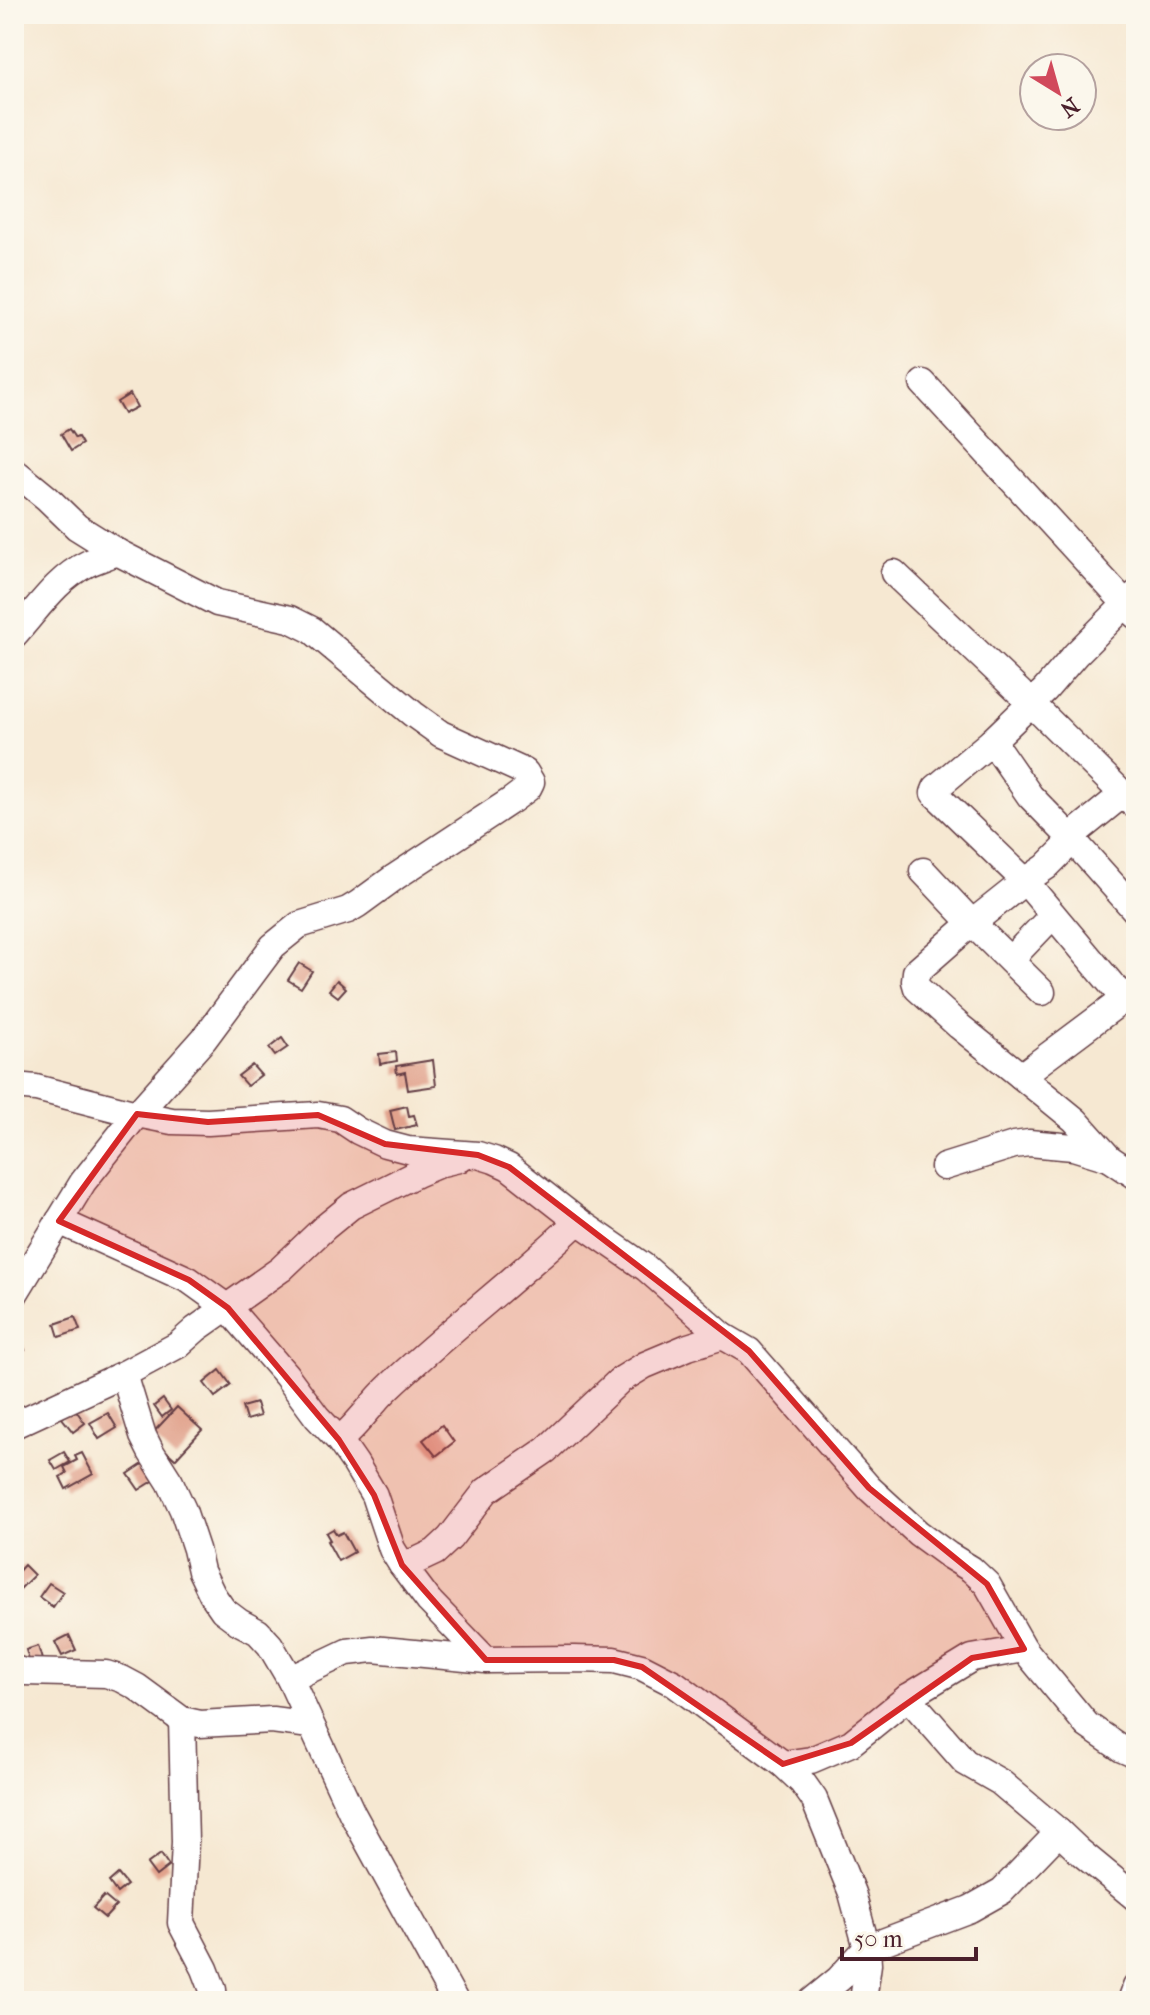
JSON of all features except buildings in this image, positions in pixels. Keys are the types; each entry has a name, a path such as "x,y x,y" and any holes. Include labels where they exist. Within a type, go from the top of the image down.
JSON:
{"street":[{"path":"923,383 1132,605 1076,654 1031,703 934,793 1025,881 1053,915 1132,994 1021,1076"},
{"path":"14,471 77,527 117,552 217,603 290,619 312,630 441,734 525,772 531,782 512,800 358,904 299,925 284,936 263,957 204,1039 137,1114 83,1182 14,1295"},
{"path":"14,635 63,580 86,564 117,552"},
{"path":"894,573 1132,800 1070,837 1064,849 1046,867 972,923 916,972 915,981 917,988 959,1026 1075,1120 1109,1158 1136,1176"},
{"path":"992,741 1030,796 1136,911"},
{"path":"923,871 1042,992"},
{"path":"1010,960 1053,915"},
{"path":"14,1086 48,1090 172,1121 208,1122 318,1115 340,1119 385,1144 408,1150 478,1155 509,1167 578,1221 646,1268 723,1336 749,1351 869,1488 918,1533 971,1569 987,1584 1024,1649 1087,1725 1131,1757"},
{"path":"944,1167 1029,1143 1073,1147 1109,1158"},
{"path":"14,1425 178,1345 281,1269 351,1206 442,1163 478,1155"},
{"path":"59,1221 189,1280 228,1308 286,1375 355,1463 374,1495 392,1549 402,1565 429,1601 486,1660"},
{"path":"339,1440 389,1387 578,1221"},
{"path":"402,1565 435,1552 450,1538 486,1491 546,1450 629,1374 688,1347 723,1336"},
{"path":"124,1374 143,1436 183,1510 201,1571 212,1594 223,1610 258,1632 270,1645 290,1679 352,1813 455,2001"},
{"path":"290,1679 347,1652 373,1649 486,1660 614,1660 642,1667 675,1684 783,1764 814,1799 852,1893 867,1948 863,2001"},
{"path":"783,1764 811,1760 851,1743 908,1697 972,1658 1024,1649"},
{"path":"14,1669 24,1672 106,1674 137,1687 182,1720 200,1724 272,1720 310,1725"},
{"path":"908,1697 965,1762 1000,1782 1136,1898"},
{"path":"182,1720 185,1842 181,1923 205,1969 214,2001"},
{"path":"812,2001 839,1979 867,1948 970,1909 1002,1891 1059,1832"},
{"path":"1131,2001 1136,1987"}],"highlighted area":[{"path":"137,1114 208,1122 318,1115 385,1144 478,1155 509,1167 749,1351 869,1488 987,1584 1024,1649 972,1658 851,1743 783,1764 642,1667 614,1660 486,1660 402,1565 374,1495 339,1440 228,1308 189,1280 59,1221"}]}
